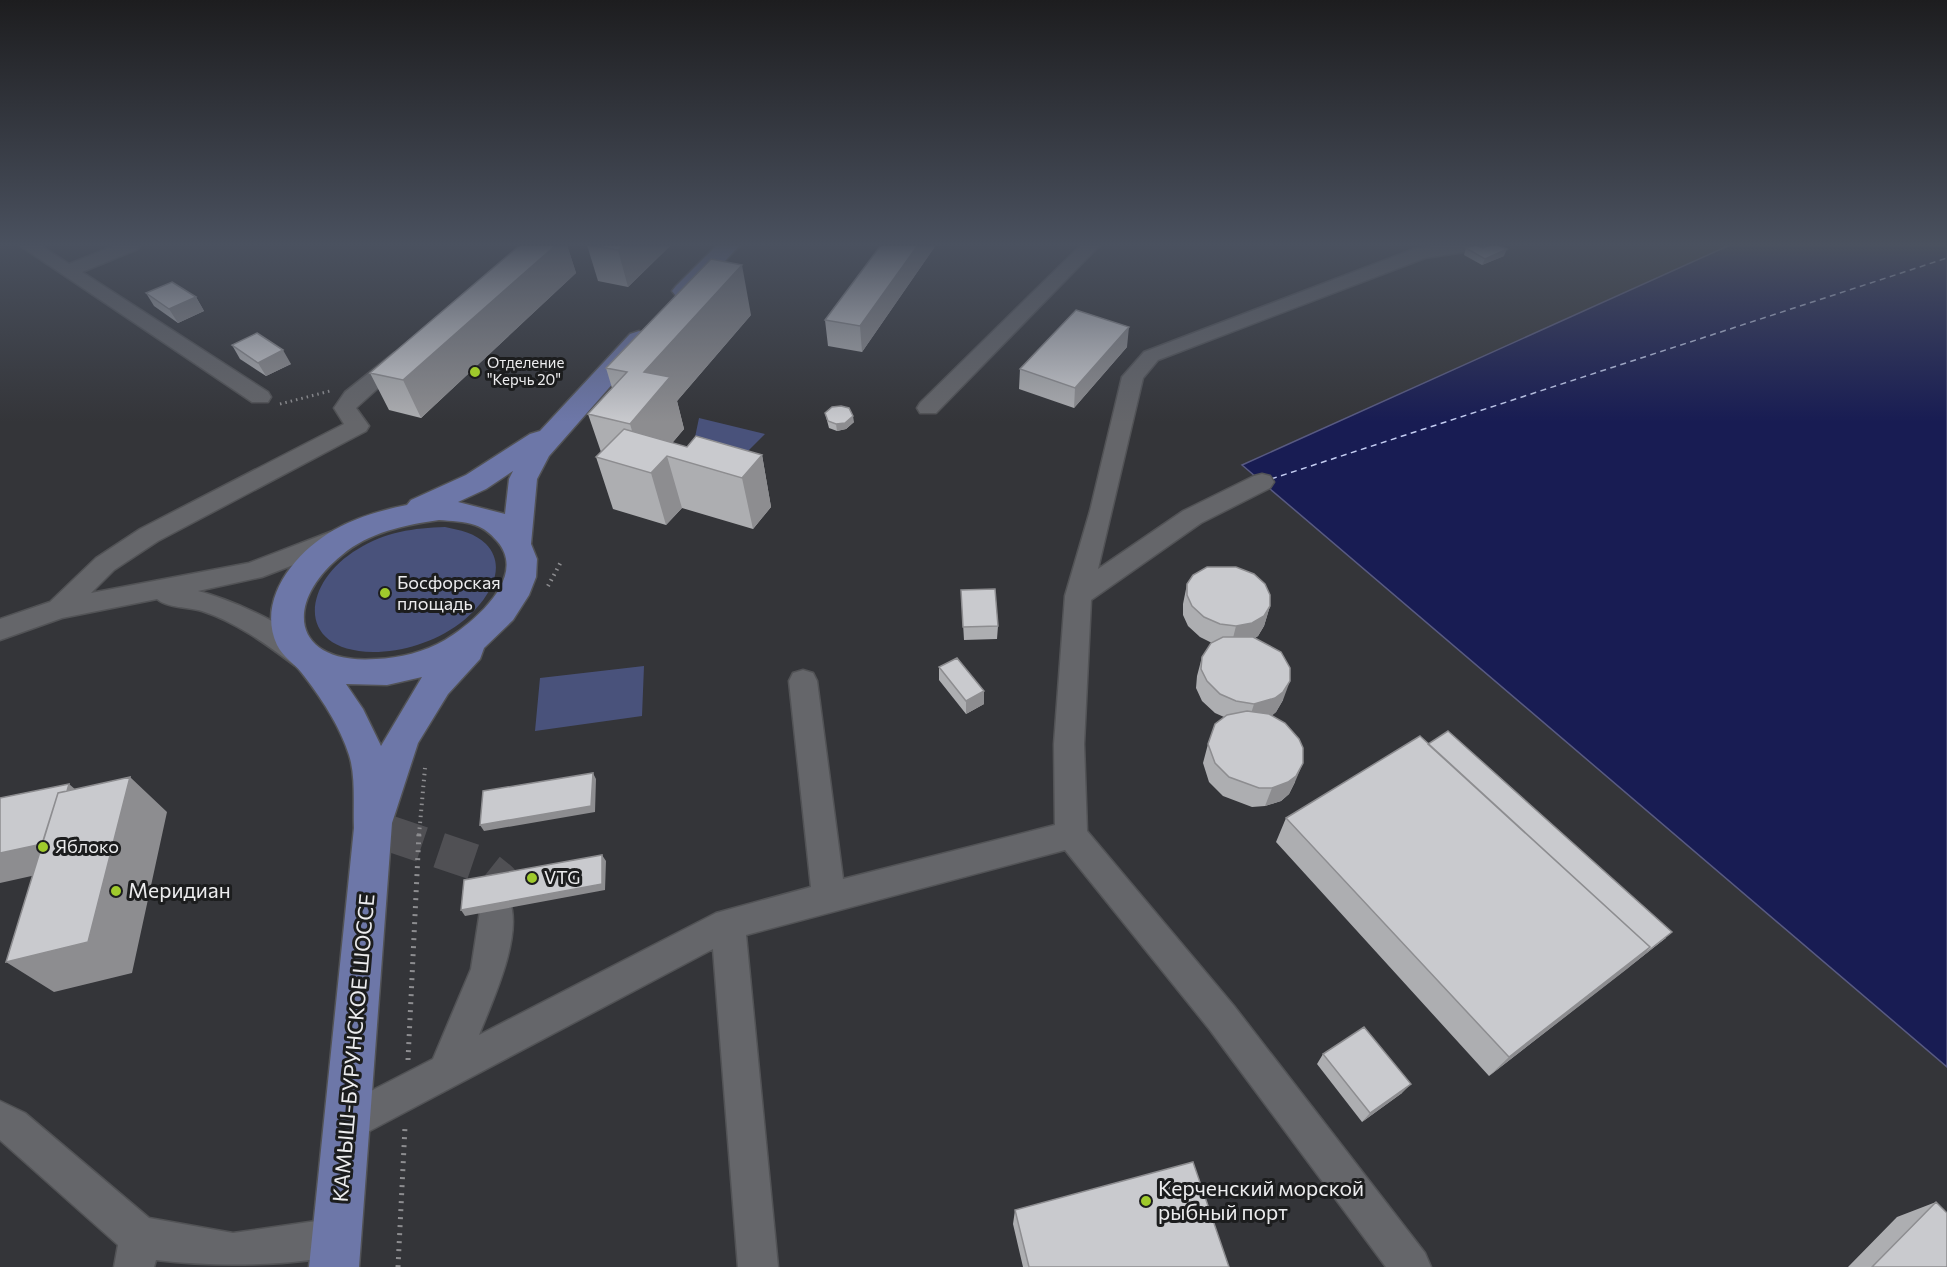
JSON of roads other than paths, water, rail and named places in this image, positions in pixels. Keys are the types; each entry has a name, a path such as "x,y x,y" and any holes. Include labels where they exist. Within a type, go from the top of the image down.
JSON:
{"main road":[{"path":"373,828 406,730 436,684 491,625 515,593 522,566 517,543 523,479 537,452 558,426 671,304"},
{"path":"373,828 368,757 351,719 308,660 290,640 285,621 290,595 306,569 332,546 365,528 402,515 476,482 505,465 558,426"},
{"path":"402,515 439,510 473,514 500,525 517,543"},
{"path":"308,660 345,673 383,673 424,664 456,650 491,625"},
{"name":"КАМЫШ-БУРУНСКОЕ ШОССЕ","path":"336,1252 373,828"}],"street":[{"path":"121,304 260,397"},
{"path":"928,408 1031,304"},
{"path":"1287,304 1151,356 1133,377 1102,511 1078,596 1069,744 1071,836 1222,1018 1411,1267"},
{"path":"59,609 105,564 149,535 358,426 349,417 345,408 353,397 418,343"},
{"path":"1078,596 1192,517 1262,482"},
{"path":"0,630 59,609 253,571 365,528"},
{"path":"146,592 219,605 264,629 308,660"},
{"path":"803,681 829,898"},
{"path":"347,1123 729,924 1071,836"},
{"path":"446,1071 488,969 496,911"},
{"path":"729,924 758,1267"},
{"path":"0,1120 12,1126 137,1252 336,1252"}],"tunnel":[{"path":"373,828 393,835"},
{"path":"388,833 480,864 500,880 497,907"}],"place":[{"name":"Отделение \"Керчь 20\"","path":"475,372"},
{"name":"Босфорская площадь","path":"385,593"},
{"name":"Яблоко","path":"43,847"},
{"name":"VTG","path":"532,878"},
{"name":"Меридиан","path":"116,891"},
{"name":"Керченский морской рыбный порт","path":"1146,1201"}]}
